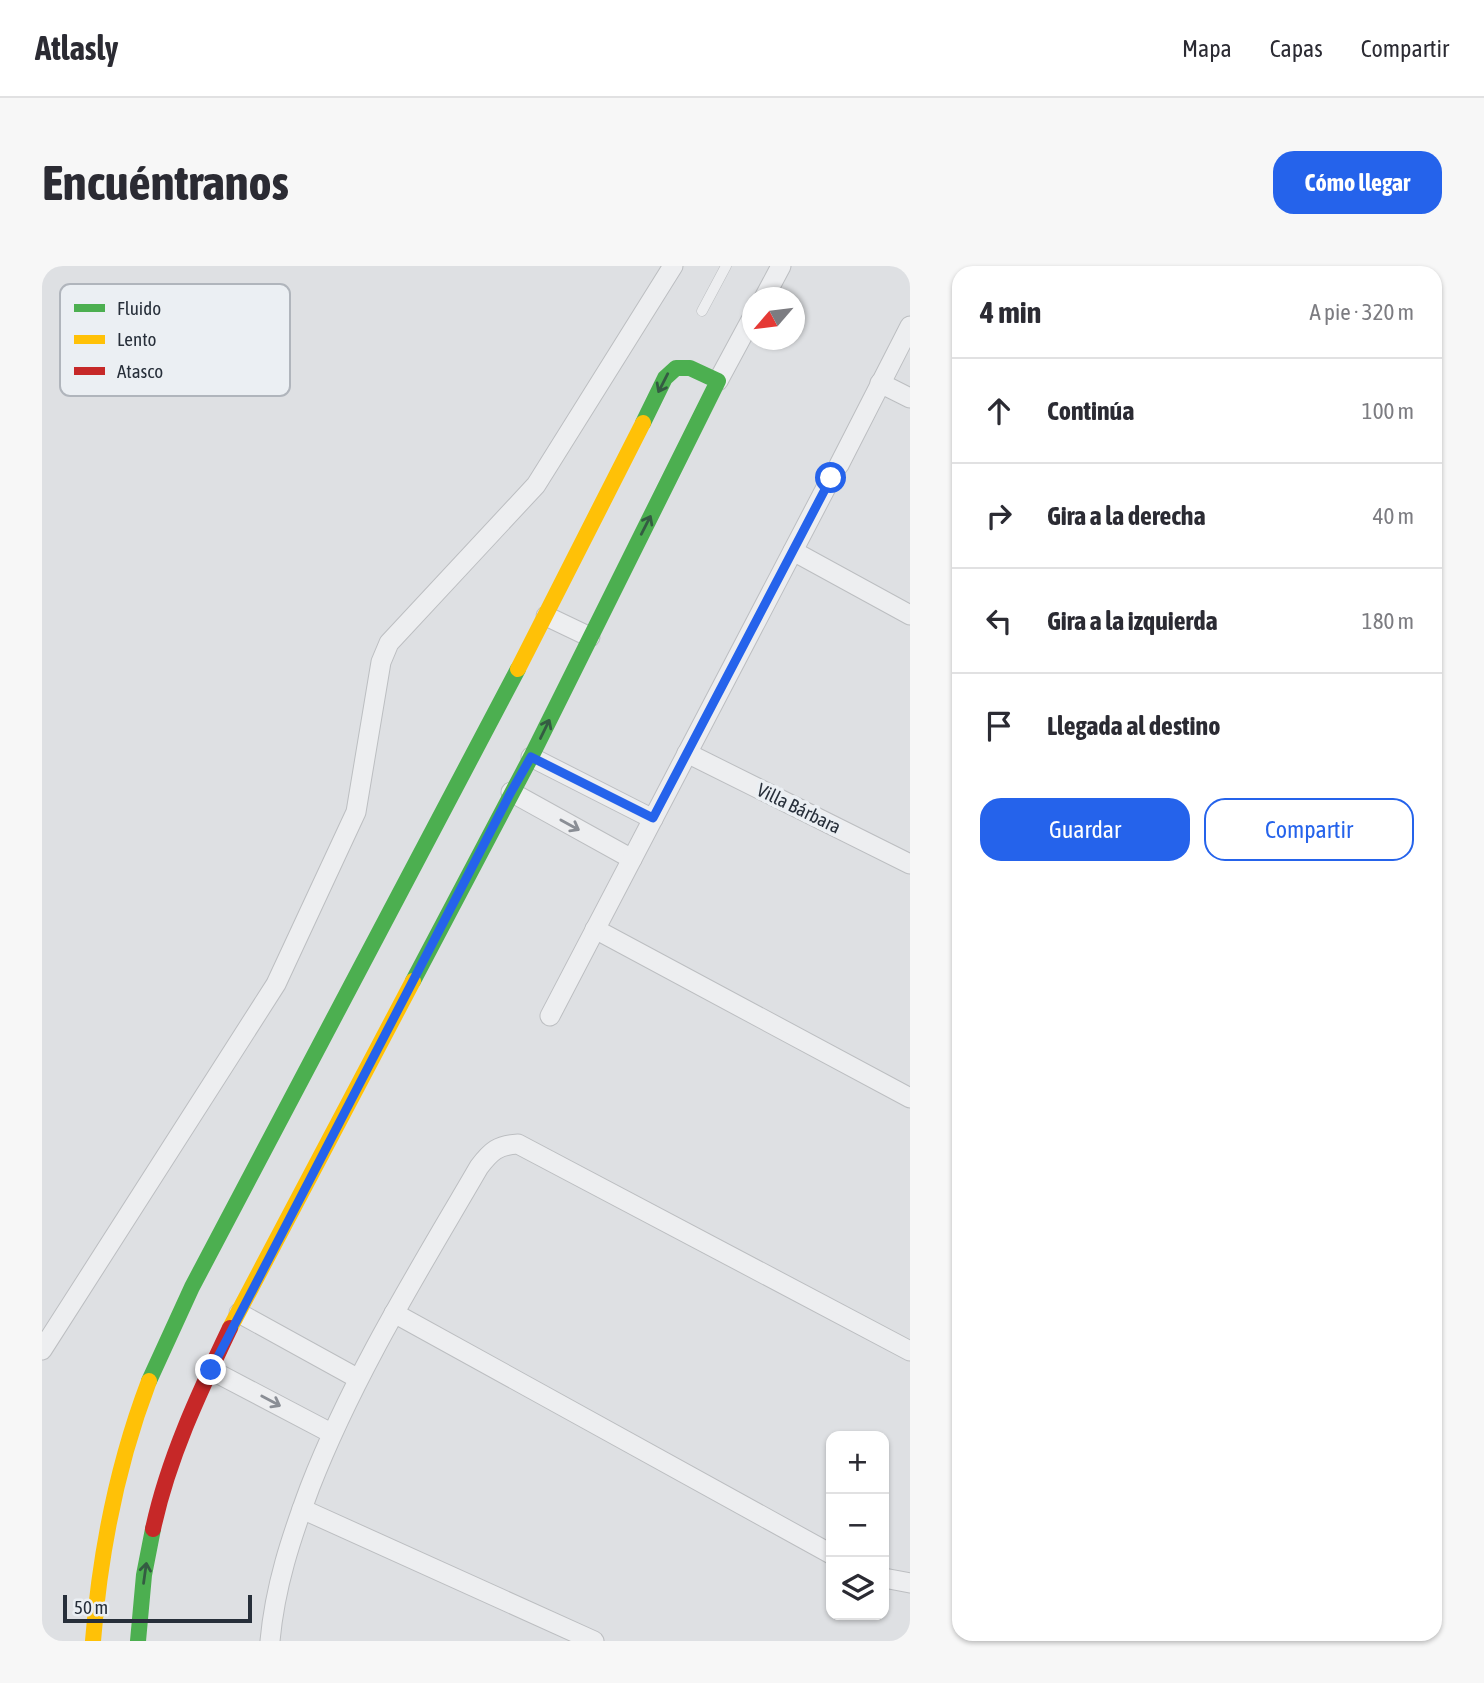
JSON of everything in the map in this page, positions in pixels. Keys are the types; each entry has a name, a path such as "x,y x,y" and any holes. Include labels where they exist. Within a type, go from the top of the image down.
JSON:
{"street":[{"path":"42,1350 276,984 356,812 381,662 389,643 536,485 673,266"},
{"path":"770,287 781,266"},
{"path":"550,1016 910,326"},
{"path":"138,1641 150,1542 164,1484 192,1408 239,1313 531,757 742,337"},
{"path":"93,1641 96,1593 109,1513 131,1431 156,1364 198,1275 546,616 669,371 676,367 691,368 718,381"},
{"path":"880,383 910,398"},
{"path":"793,551 910,615"},
{"path":"546,616 590,637"},
{"name":"Villa Bárbara","path":"687,754 910,863"},
{"path":"531,757 653,818"},
{"path":"511,792 632,859"},
{"path":"595,929 910,1098"},
{"path":"270,1641 276,1589 289,1543 331,1433 357,1378 485,1159 490,1152 503,1145 518,1144 910,1351"},
{"path":"239,1313 357,1378"},
{"path":"394,1313 826,1551"},
{"path":"211,1370 331,1433"},
{"path":"302,1508 594,1641"},
{"path":"889,1579 910,1583"}],"lane":[{"path":"702,311 726,266"}],"traffic: fast":[{"path":"413,981 531,757 718,381 690,368 676,368 665,378 643,423"},
{"path":"149,1381 192,1287 518,669"},
{"path":"138,1641 144,1575 153,1529"}],"traffic: slow":[{"path":"518,669 643,423"},
{"path":"230,1328 413,981"},
{"path":"93,1641 100,1575 112,1509 128,1445 149,1381"}],"traffic: jam":[{"path":"153,1529 176,1452 230,1328"}],"route":[{"path":"211,1370 531,757 653,818 831,478"}]}
